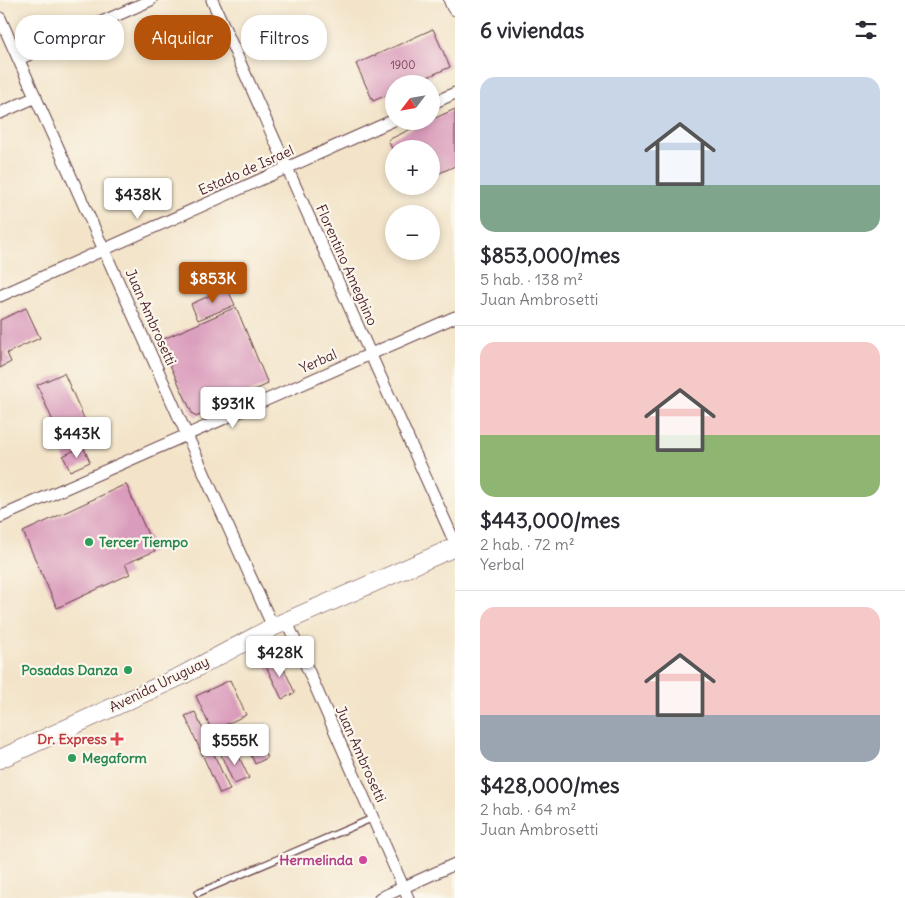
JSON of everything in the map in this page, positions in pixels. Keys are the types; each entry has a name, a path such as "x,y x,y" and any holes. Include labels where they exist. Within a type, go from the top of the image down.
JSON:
{"main road":[{"path":"452,0 455,7"},
{"name":"Avenida Uruguay","path":"0,759 181,676 280,624 455,547"}],"street":[{"path":"117,15 151,0"},
{"name":"Florentino Ameghino","path":"212,0 455,543"},
{"name":"Juan Ambrosetti","path":"0,18 15,52"},
{"name":"Juan Ambrosetti","path":"18,60 187,435 373,818 406,893"},
{"path":"440,100 455,93"},
{"path":"0,113 36,97"},
{"name":"Estado de Israel","path":"0,296 385,124"},
{"name":"Yerbal","path":"0,517 455,317"},
{"path":"380,898 406,893 455,864"}],"lane":[{"path":"198,893 373,818"}],"building":[{"path":"433,29 450,67 432,75 385,75 385,96 373,101 356,64"},
{"path":"455,109 455,166 440,173 440,140 388,140 409,130 440,130 440,116"},
{"path":"227,288 235,305 198,320 191,304"},
{"path":"236,307 268,384 196,417 192,413 159,341"},
{"path":"26,308 40,338 7,353 11,362 0,368 0,320"},
{"path":"64,373 91,434 64,446 37,385"},
{"path":"83,446 90,462 70,471 63,456"},
{"name":"Tercer Tiempo","path":"126,484 155,551 125,564 130,574 57,608 23,532"},
{"path":"274,658 280,660 295,693 282,699 264,662"},
{"path":"230,680 246,715 212,731 196,696"},
{"path":"195,712 230,790 220,794 185,716"},
{"path":"255,732 267,758 255,764 243,737"},
{"path":"235,748 249,778 234,784 221,755"}],"place":[{"name":"Tercer Tiempo","path":"89,542"},
{"name":"Posadas Danza","path":"128,670"},
{"name":"Dr. Express","path":"117,739"},
{"name":"Megaform","path":"72,758"},
{"name":"Hermelinda","path":"363,860"}]}
